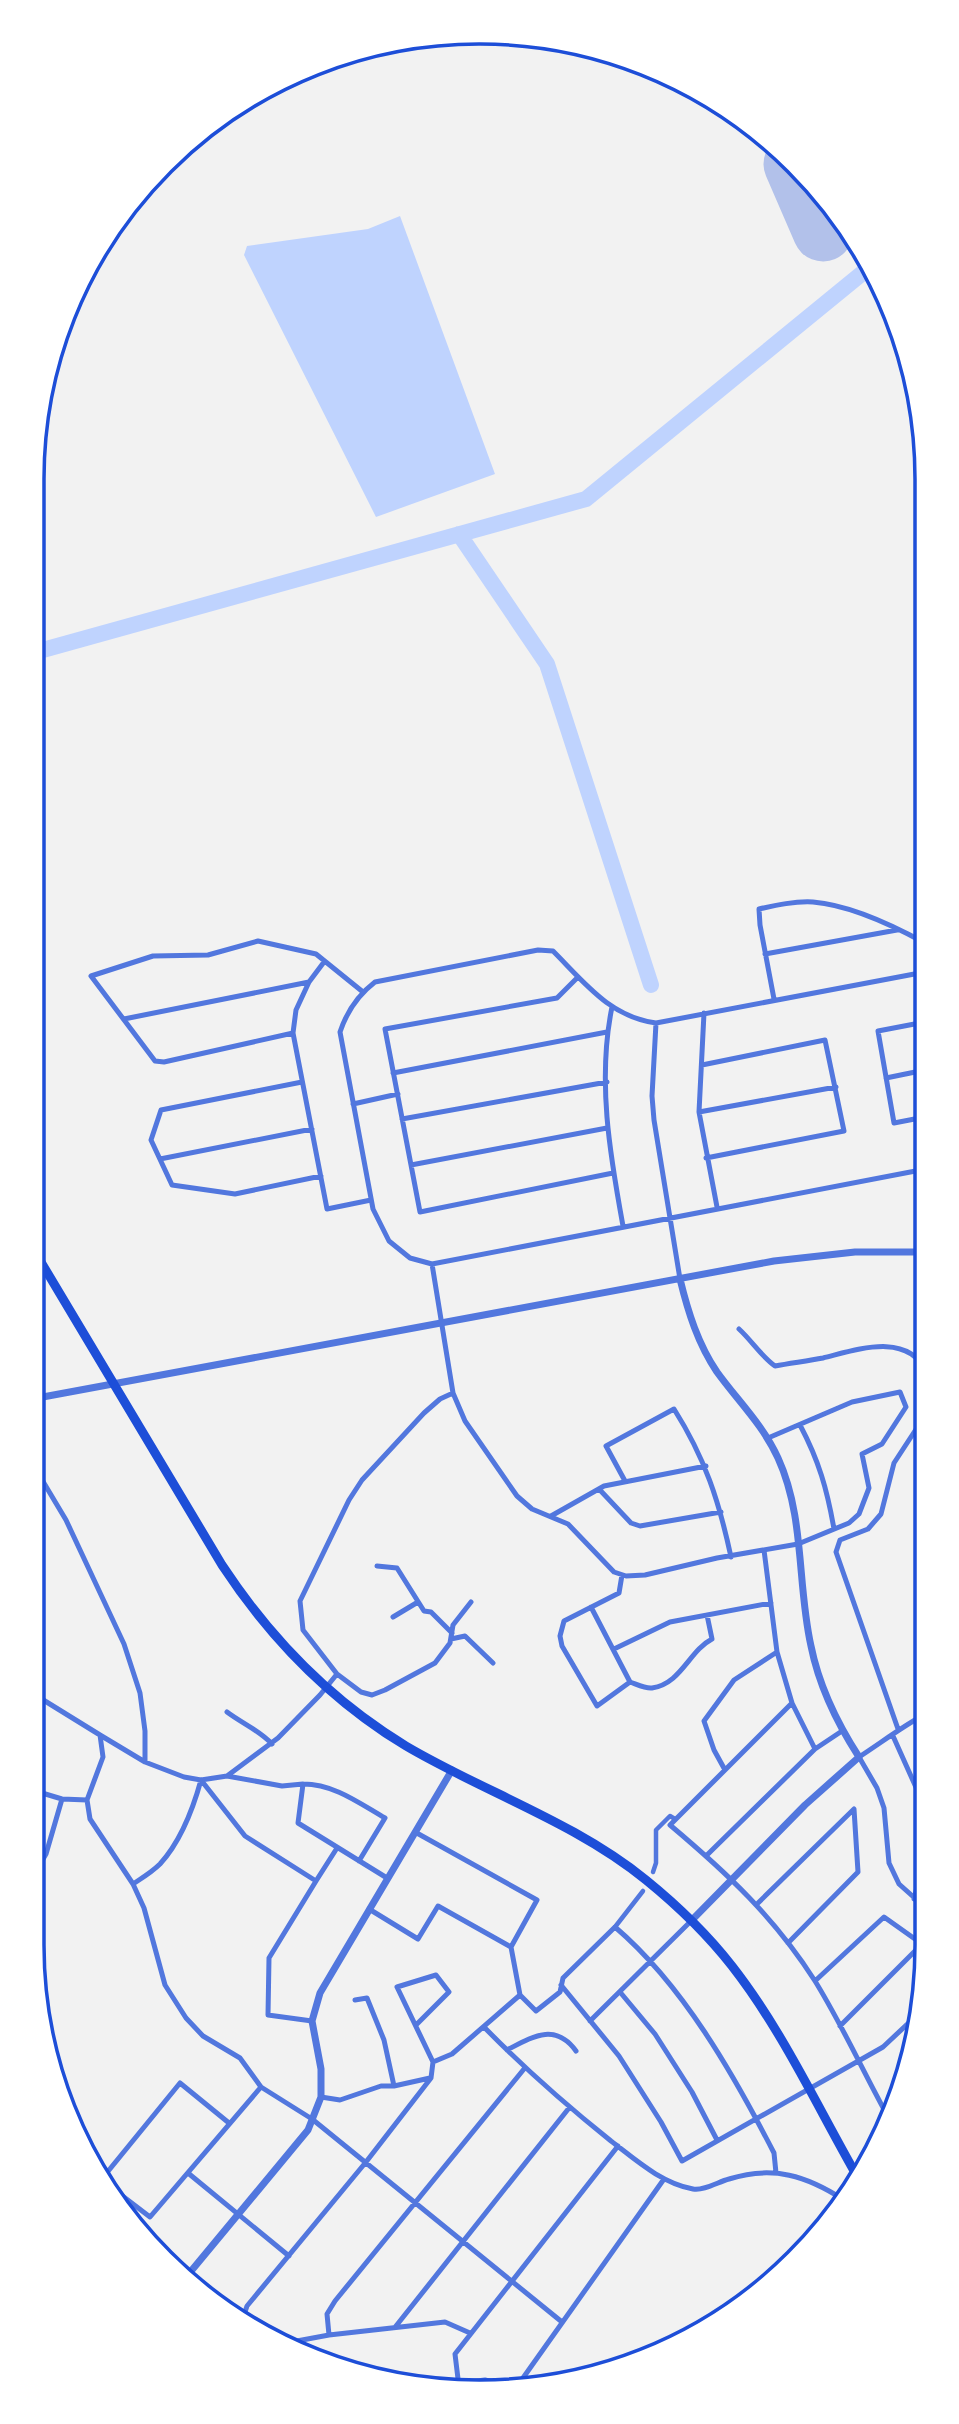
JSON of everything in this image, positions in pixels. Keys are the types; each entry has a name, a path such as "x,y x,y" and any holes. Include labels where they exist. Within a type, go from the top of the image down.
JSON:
{"main road":[{"path":"44,1268 112,1384 246,1601 290,1654 327,1688 388,1734 609,1854 645,1879 692,1920 748,1987 853,2169"}],"street":[{"path":"774,999 759,909 811,902 832,905 900,929 915,937"},
{"path":"765,954 900,929"},
{"path":"293,1033 164,1062 155,1061 91,976 153,956 208,955 258,941 316,954 363,992"},
{"path":"915,974 656,1023 626,1017 578,977 553,951 538,950 375,982 351,1007 340,1032 371,1200 378,1222 389,1241 410,1258 432,1264 915,1171"},
{"path":"324,962 309,982 296,1010 293,1033 327,1209 371,1200"},
{"path":"578,977 557,998 385,1029 393,1073 420,1212 614,1174"},
{"path":"124,1019 309,982"},
{"path":"612,1007 607,1032 607,1128 623,1226"},
{"path":"704,1013 699,1112 717,1208"},
{"path":"656,1023 652,1096 680,1279 693,1323 708,1358 768,1438 788,1483 810,1644 842,1731 877,1788 884,1808 889,1863 899,1884 914,1899"},
{"path":"915,1024 878,1031 894,1123 915,1119"},
{"path":"393,1073 607,1032"},
{"path":"702,1065 825,1040 844,1131 706,1158"},
{"path":"886,1078 915,1072"},
{"path":"302,1082 161,1110 151,1140 172,1185 235,1194 321,1176"},
{"path":"402,1119 607,1082"},
{"path":"699,1112 836,1087"},
{"path":"353,1104 397,1094"},
{"path":"411,1165 607,1128"},
{"path":"160,1159 312,1129"},
{"path":"44,1397 813,1255 915,1252"},
{"path":"432,1264 453,1393 465,1421 517,1496 532,1509 568,1524 614,1572 622,1575 645,1575 797,1544 849,1523 859,1514 869,1489 862,1454 883,1444 905,1407 900,1392 852,1402 768,1438"},
{"path":"739,1329 764,1358 775,1366 882,1346 906,1349 915,1359"},
{"path":"453,1393 440,1399 424,1413 362,1480 349,1500 300,1601 300,1619 303,1630 337,1674 361,1692 372,1695 435,1663 451,1636 453,1625 471,1602"},
{"path":"625,1481 606,1446 674,1409 706,1466 721,1512 731,1557"},
{"path":"800,1425 817,1458 834,1529"},
{"path":"898,1729 836,1552 840,1540 868,1530 881,1514 894,1463 915,1431"},
{"path":"550,1517 599,1489 625,1481 706,1466"},
{"path":"44,1483 66,1520 124,1644 140,1693 145,1731 145,1762"},
{"path":"599,1489 631,1523 640,1526 721,1512"},
{"path":"764,1550 777,1652 792,1703 815,1749"},
{"path":"377,1566 397,1568 424,1611 431,1612 451,1636"},
{"path":"622,1575 619,1592 564,1621 560,1636 562,1646 597,1706 630,1682"},
{"path":"393,1617 418,1602"},
{"path":"614,1649 670,1622 771,1603"},
{"path":"591,1607 630,1682 651,1688 671,1680 700,1645 712,1639 707,1615"},
{"path":"451,1636 464,1636 493,1663"},
{"path":"725,1770 714,1750 704,1721 734,1680 777,1652"},
{"path":"228,1776 272,1744 327,1688 337,1674"},
{"path":"44,1700 145,1762 184,1777 201,1780 228,1776 282,1786 319,1784 339,1792 385,1818 359,1861"},
{"path":"792,1703 670,1825 733,1878 788,1943 815,1981 883,2108"},
{"path":"228,1712 248,1728 260,1731 272,1744"},
{"path":"590,2021 805,1805 859,1757 915,1720"},
{"path":"708,1855 815,1749 842,1731"},
{"path":"100,1735 103,1757 87,1800 90,1819 133,1884 144,1908 165,1985 186,2018 203,2036 240,2058 261,2087 312,2119 562,2322"},
{"path":"893,1735 915,1785"},
{"path":"191,2271 308,2130 321,2097 321,2068 312,2021 320,1993 452,1770"},
{"path":"201,1780 245,1836 316,1881"},
{"path":"133,1884 160,1864 173,1846 194,1805 201,1780"},
{"path":"303,1784 298,1823 387,1878"},
{"path":"44,1794 62,1799 87,1800"},
{"path":"44,1857 62,1799"},
{"path":"757,1904 853,1808 858,1872 788,1943"},
{"path":"653,1872 656,1863 656,1830 670,1816 676,1819"},
{"path":"415,1832 537,1899 511,1947 520,1995 536,2011 560,1992 562,1978 615,1927 643,1891"},
{"path":"312,2021 268,2015 269,1958 337,1848"},
{"path":"914,1899 915,1895"},
{"path":"369,1909 418,1939 438,1906 511,1947"},
{"path":"815,1981 884,1917 915,1939"},
{"path":"615,1927 635,1944 705,2031 774,2153 776,2173"},
{"path":"840,2026 915,1951"},
{"path":"245,2312 247,2306 366,2162 431,2078 433,2063 397,1987 436,1975 449,1992 416,2025"},
{"path":"561,1985 640,2086 682,2161 883,2047 908,2023"},
{"path":"620,1992 655,2034 692,2092 717,2140"},
{"path":"433,2063 452,2054 520,1995"},
{"path":"355,2000 367,1998 384,2040 394,2086"},
{"path":"484,2027 524,2069 569,2108 664,2179 695,2190 754,2172 776,2173 814,2182 836,2195"},
{"path":"507,2050 536,2035 554,2034 569,2041 576,2051"},
{"path":"329,2335 327,2314 335,2301 524,2069"},
{"path":"321,2097 340,2099 382,2086 431,2078"},
{"path":"108,2172 180,2082 229,2123"},
{"path":"125,2198 150,2217 261,2087"},
{"path":"396,2326 569,2108"},
{"path":"458,2379 455,2354 618,2146"},
{"path":"188,2173 289,2256"},
{"path":"524,2378 664,2179"},
{"path":"299,2341 396,2326 445,2322 470,2333"}],"water":[{"path":"400,216 495,474 376,517 244,255 247,246 368,229"}],"waterway":[{"path":"44,650 586,499 863,273"},
{"path":"459,534 547,664 651,985"}],"runway":[{"path":"805,190 823,231"}]}
